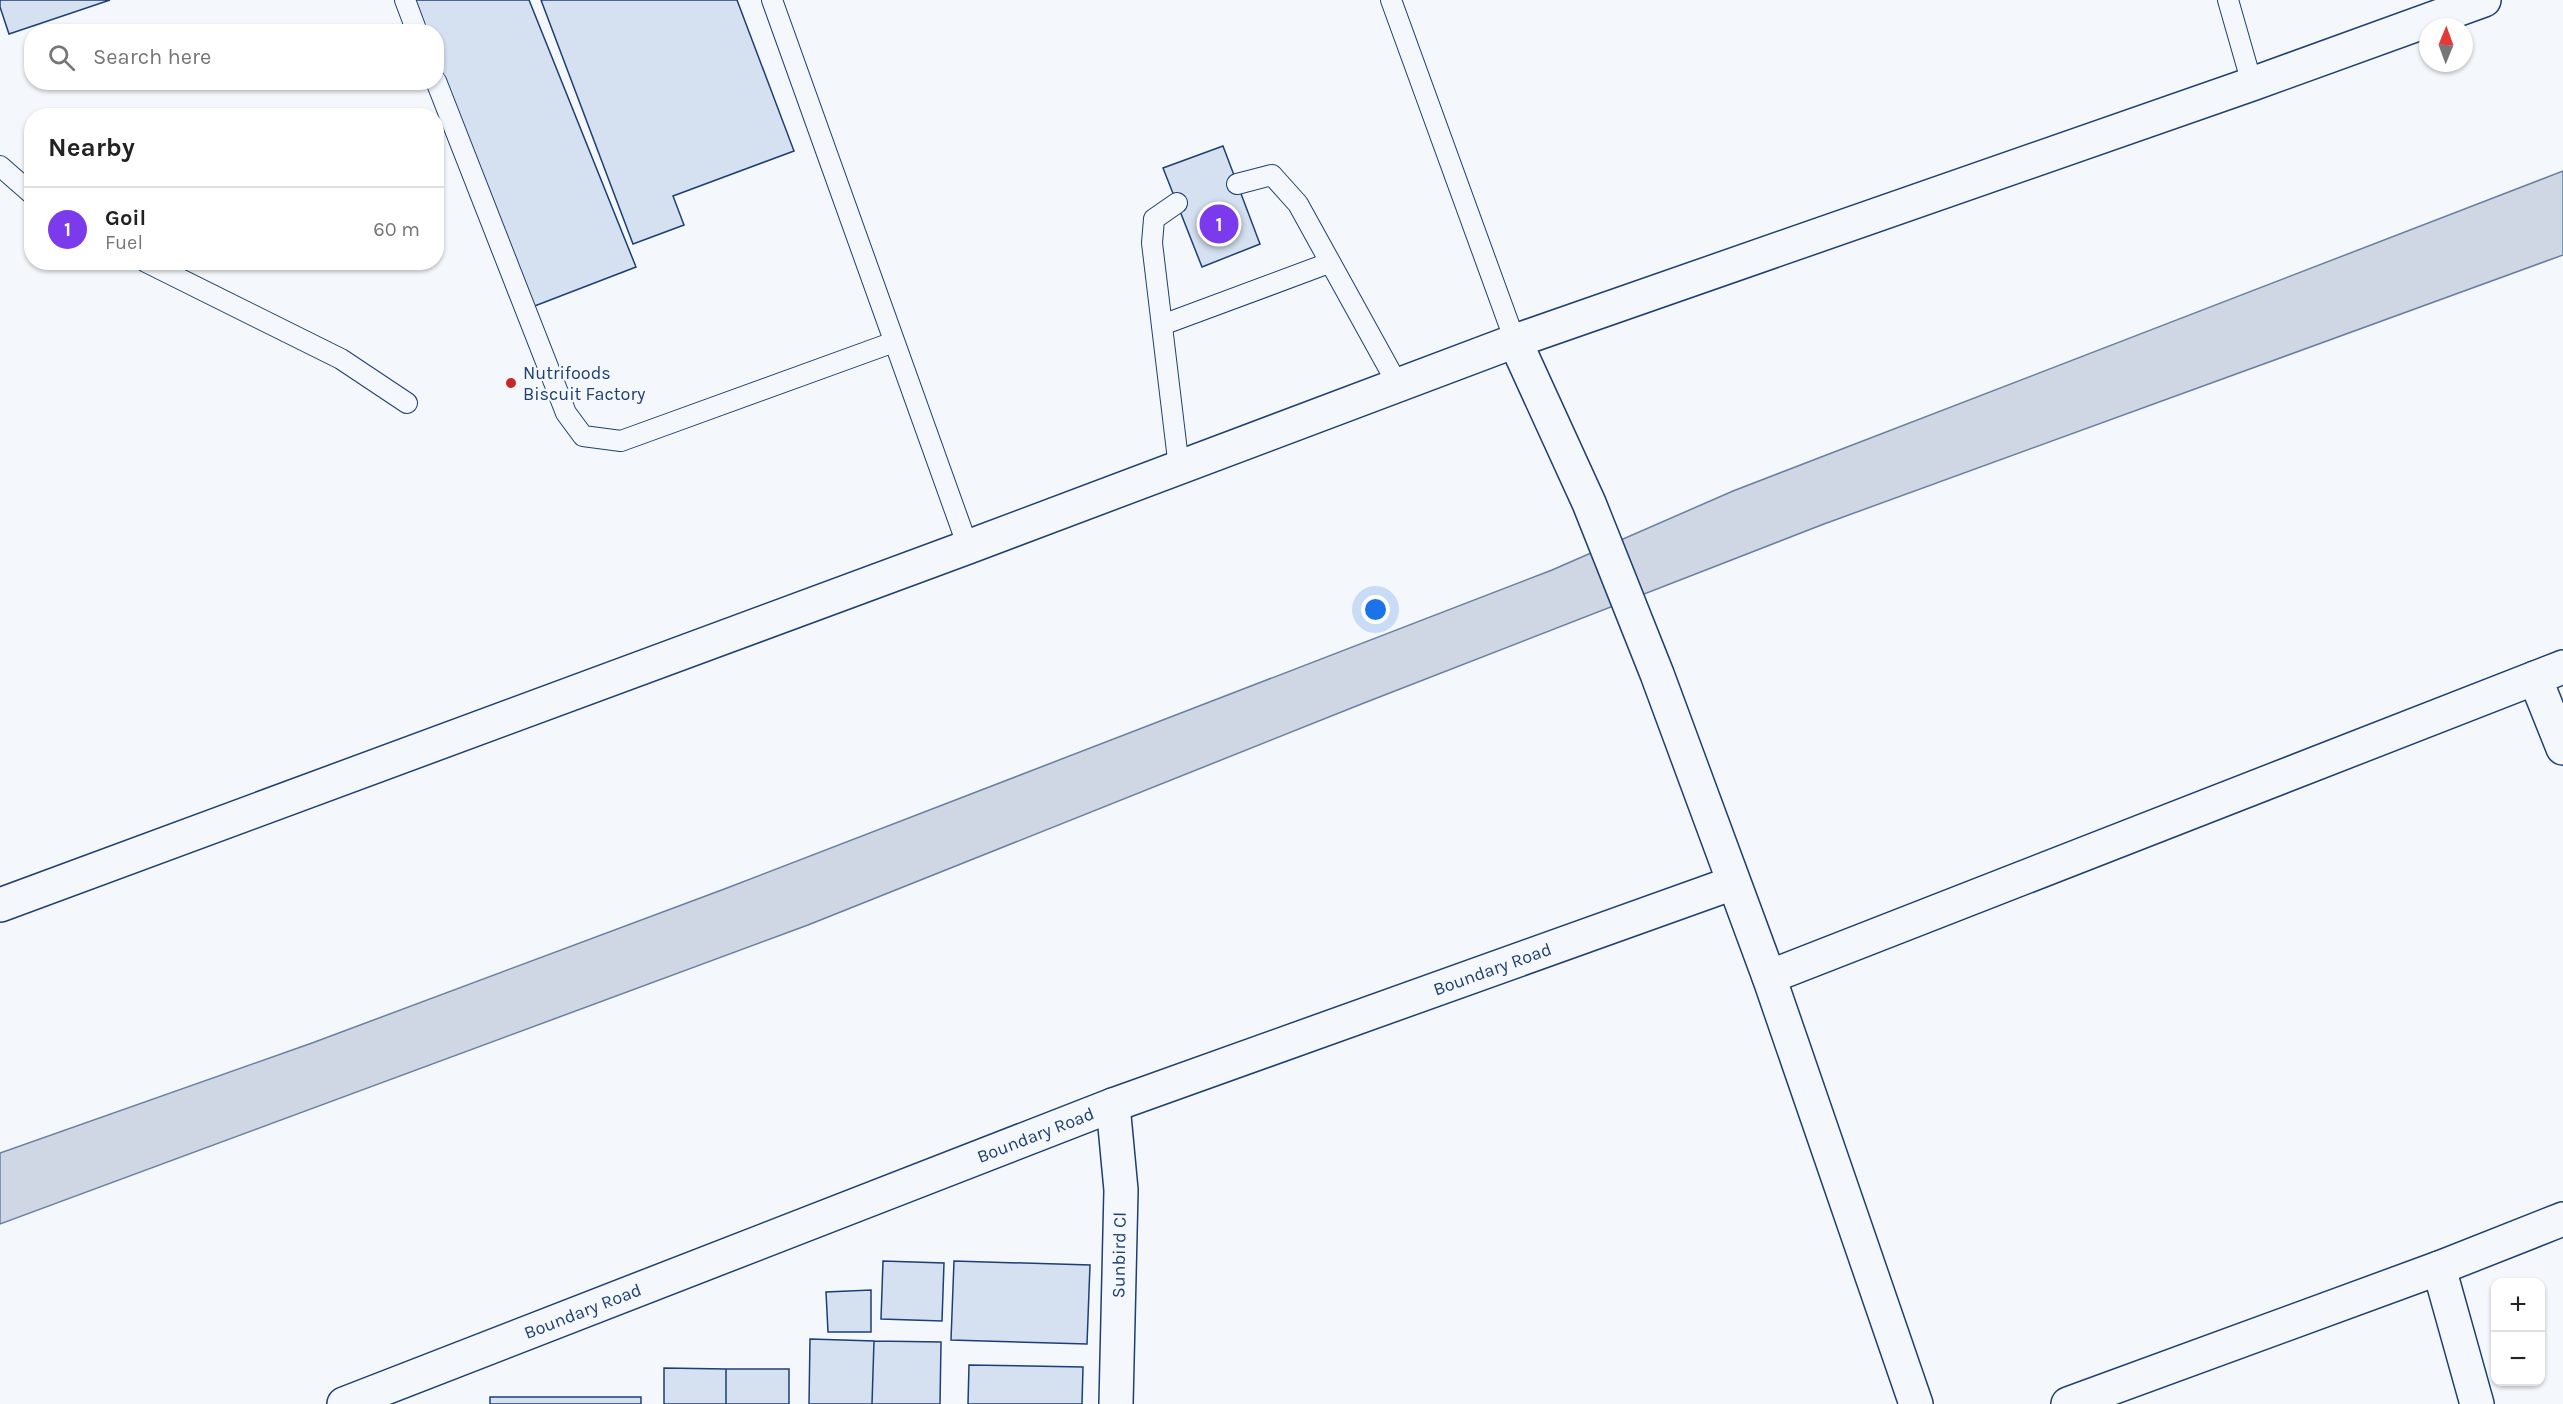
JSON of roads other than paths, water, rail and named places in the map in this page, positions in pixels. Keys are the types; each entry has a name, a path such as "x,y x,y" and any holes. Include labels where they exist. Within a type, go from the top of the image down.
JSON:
{"street":[{"path":"0,905 968,547 1515,341 2252,84 2484,0"},
{"path":"1515,341 1589,503 1657,674 1769,977 1916,1404"},
{"path":"1769,977 2549,672 2563,747"},
{"name":"Boundary Road","path":"344,1404 1113,1105 1733,883"},
{"name":"Sunbird Cl","path":"1113,1105 1121,1190 1116,1404"},
{"path":"2068,1404 2439,1268 2563,1219"},
{"path":"2439,1268 2477,1404"}],"lane":[{"path":"405,0 414,24"},
{"path":"772,0 968,547"},
{"path":"1391,0 1515,341"},
{"path":"2228,0 2252,84"},
{"path":"440,90 566,414 583,436 621,441 894,342"},
{"path":"0,166 24,187"},
{"path":"1237,184 1272,175 1298,204 1398,385"},
{"path":"1177,203 1154,219 1152,243 1179,468"},
{"path":"1162,325 1329,263"},
{"path":"162,270 341,359 407,404"}],"place":[{"name":"Goil","path":"1219,224"},
{"name":"Nutrifoods Biscuit Factory","path":"511,383"}]}
